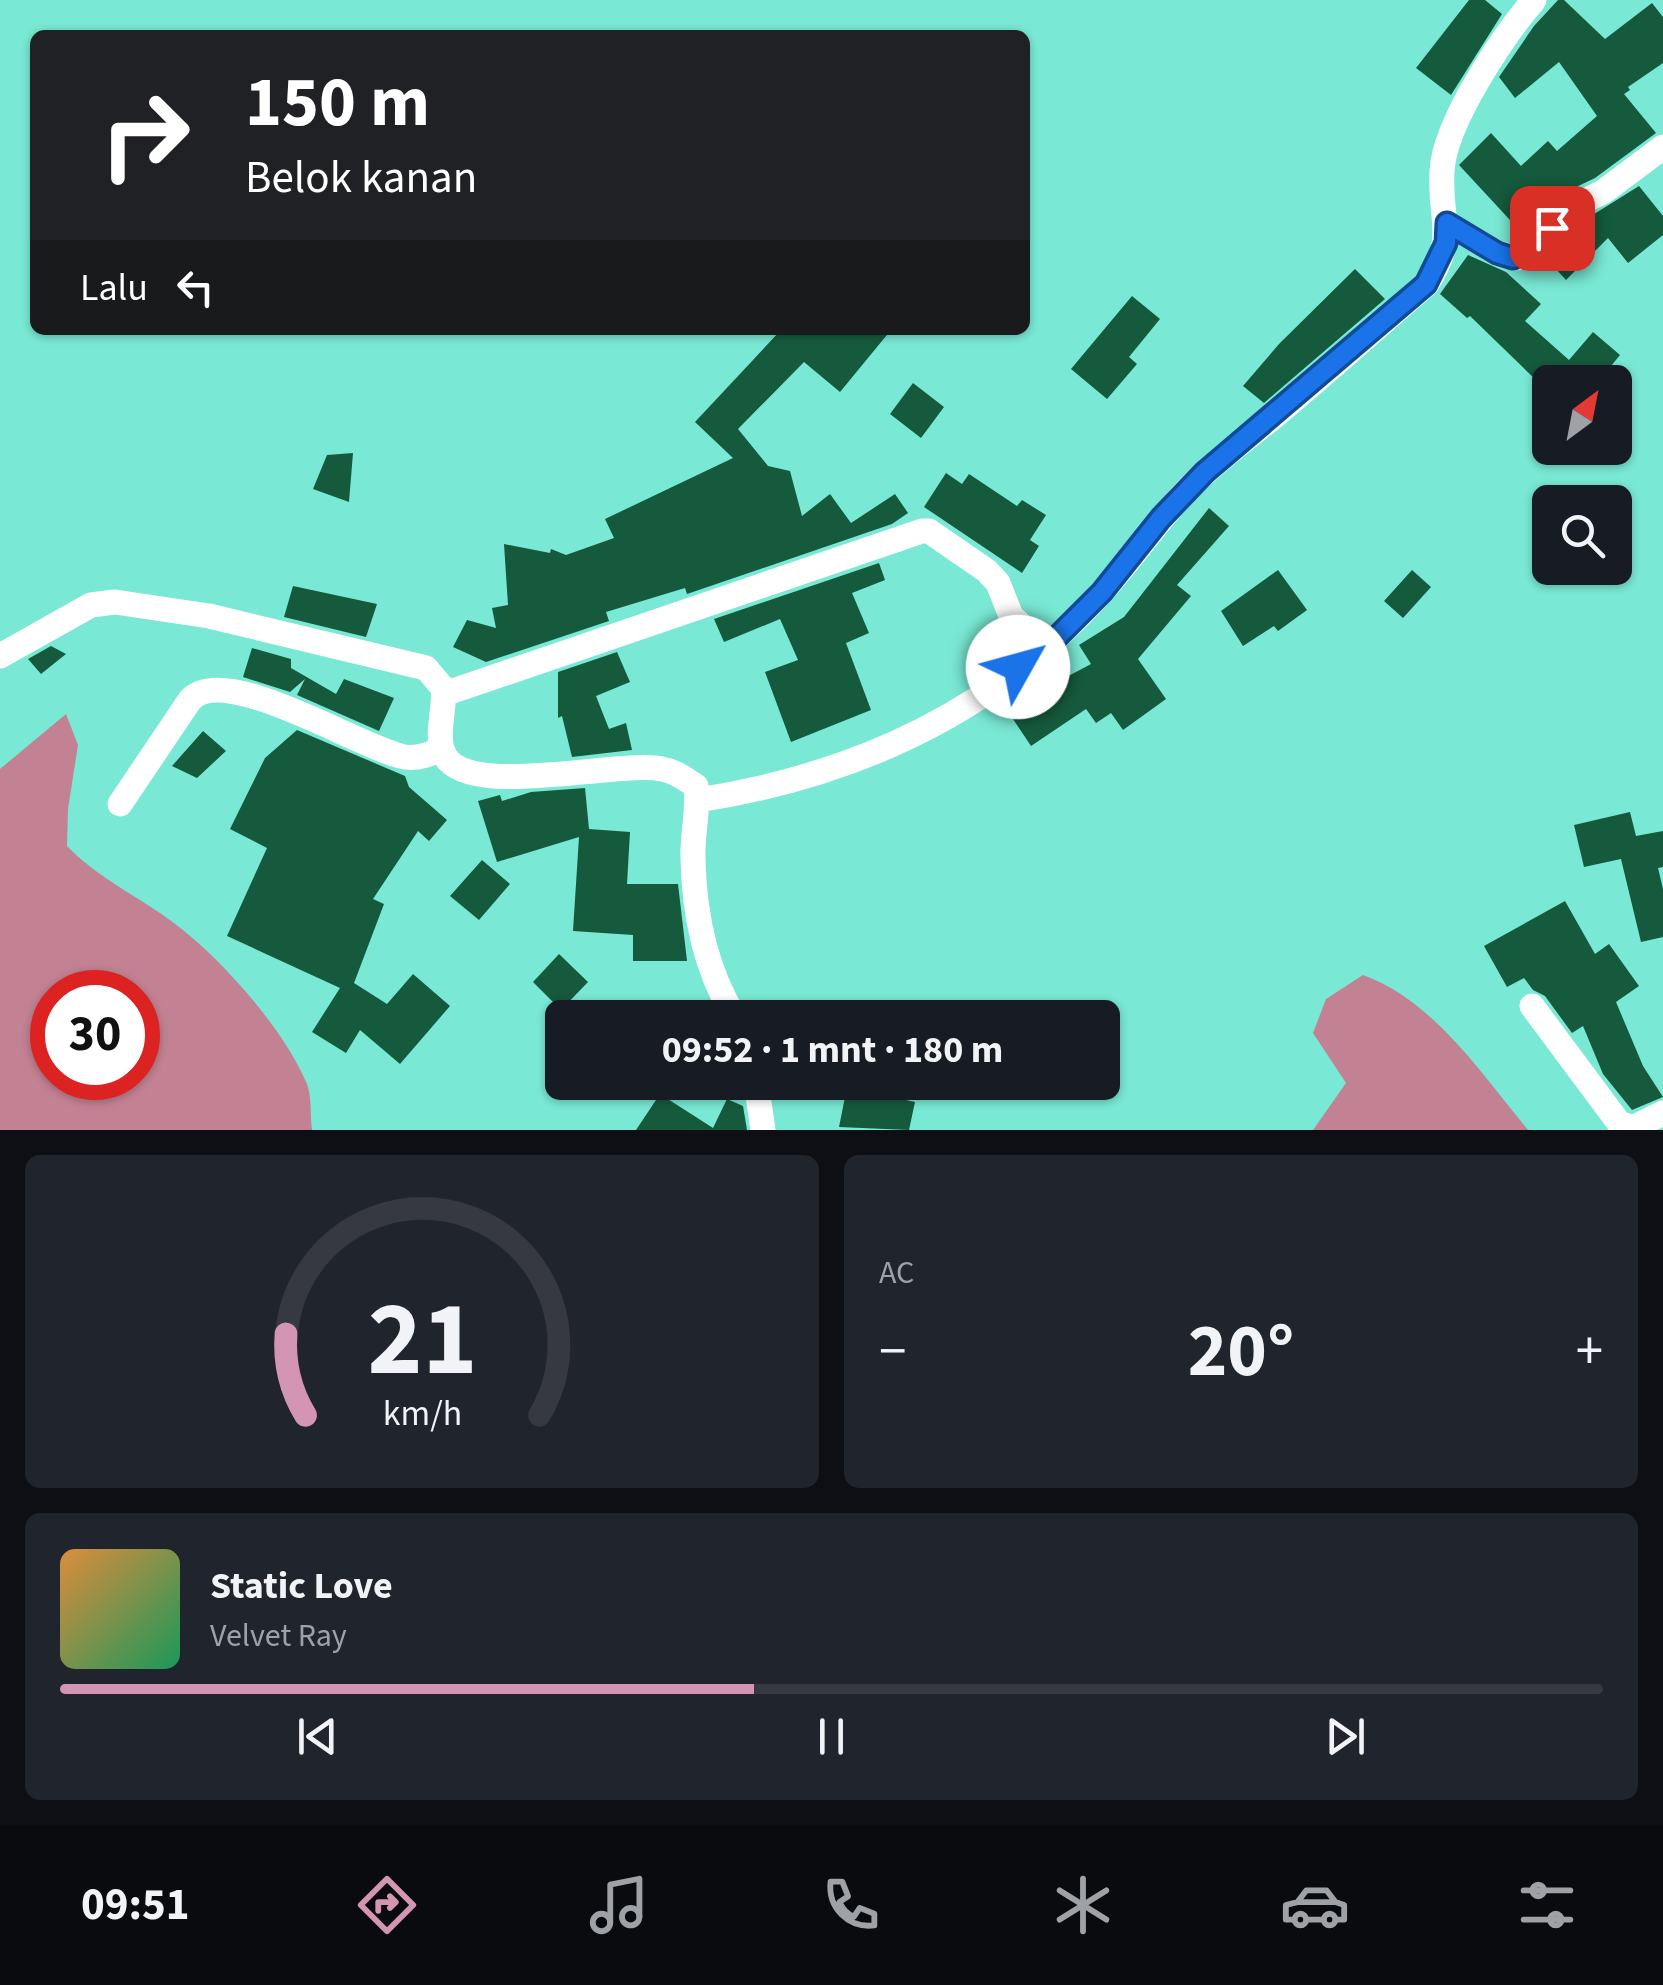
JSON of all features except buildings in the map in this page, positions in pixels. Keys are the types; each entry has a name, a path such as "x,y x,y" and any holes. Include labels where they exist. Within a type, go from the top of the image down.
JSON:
{"street":[{"path":"698,800 769,789 860,760 933,728 1046,648 1102,592 1161,518 1205,472 1426,284 1446,243 1442,172 1445,150 1491,58 1534,0"},
{"path":"1447,223 1497,253 1516,258 1582,202 1663,147"},
{"path":"444,694 922,531 929,531 987,571 998,583 1012,616 1046,648"},
{"path":"0,656 76,612 115,602 209,616 413,662 436,675 444,694 442,749 457,768 474,774 564,775 626,767 662,769 696,786 692,858 702,941 725,1000"},
{"path":"120,804 190,700 197,691 206,689 221,689 292,710 403,757 442,749"},
{"path":"1532,1006 1618,1124 1633,1128 1663,1113"},
{"path":"759,1100 763,1130"}],"shaded area":[{"path":"66,714 78,745 68,809 67,846 192,938 250,996 283,1041 307,1084 312,1130 0,1130 0,769"},
{"path":"1363,975 1389,987 1434,1020 1528,1130 1313,1130 1346,1083 1313,1033 1326,999"}],"route":[{"path":"1018,667 1046,648 1102,592 1161,518 1205,472 1279,413 1426,284 1446,243 1447,223 1508,258 1516,258 1552,228"}]}
